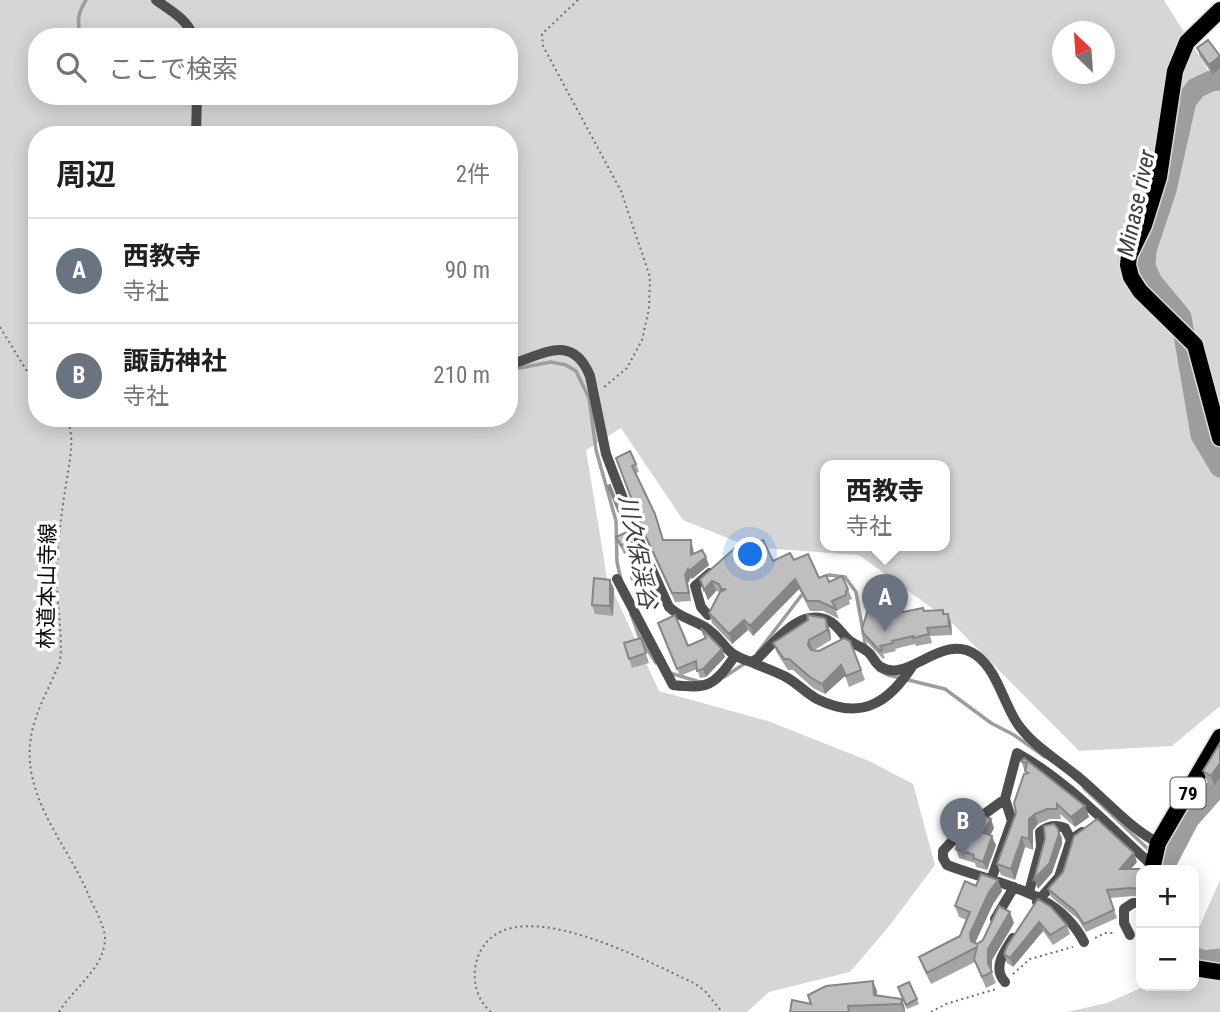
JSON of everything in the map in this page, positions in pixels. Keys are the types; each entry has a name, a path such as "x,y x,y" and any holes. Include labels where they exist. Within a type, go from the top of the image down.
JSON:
{"main road":[{"path":"1220,10 1187,42 1175,71 1159,177 1144,225 1129,256 1131,276 1140,291 1195,345 1220,438"},
{"name":"79","path":"1154,857 1220,737"},
{"path":"1199,969 1220,972"}],"street":[{"path":"156,0 179,14 190,28"},
{"path":"195,126 197,105"},
{"path":"518,362 557,350 569,350 585,365 590,376 606,454 642,548 669,607 676,613 710,631 734,657 787,677 817,699 842,707 869,708 894,691 913,664"},
{"path":"702,626 711,611 701,607 695,586 722,564"},
{"path":"617,579 673,685 697,688 711,684 734,657"},
{"path":"751,662 802,619 817,618 831,621 843,643 870,653 879,667 887,670 902,669 955,648 974,653 993,677 1017,723 1036,744 1088,785 1142,834 1154,857"},
{"path":"990,880 1012,821 1005,799 1017,753 1042,767 1079,796 1099,818 1154,857"},
{"path":"1079,796 1088,785"},
{"path":"1005,799 970,824 943,851 943,858 947,865 1041,897 1078,929 1084,942"},
{"path":"1033,908 1059,877 1071,840 1099,818"},
{"path":"1029,892 1041,847 1040,832 1059,825 1065,828 1071,840"},
{"path":"990,928 1014,887"},
{"path":"1130,935 1124,923 1124,909 1136,903"},
{"path":"1005,982 1000,976 999,963 1018,930"}],"path":[{"path":"578,0 542,34 543,46 621,191 650,276 649,309 642,340 626,368 611,379"},
{"path":"0,327 28,373"},
{"name":"林道本山寺線","path":"59,1012 94,970 105,939 83,881 47,820 32,767 30,738 60,662 62,650 57,580 60,522 71,450 69,427"},
{"path":"491,1012 484,1006 474,976 482,948 500,931 513,926 532,925 606,943 694,983 705,991 722,1012"},
{"path":"931,1012 946,1004 989,992 1005,982 1030,959 1105,933 1130,935"}],"shaded area":[{"path":"0,0 1164,0 1212,77 1220,79 1220,706 1172,746 1079,751 951,622 859,555 750,547 683,520 621,428 586,450 607,578 659,691 768,721 869,761 913,784 935,865 850,972 769,992 747,1012 0,1012"},
{"path":"1220,880 1220,1012 1067,1012 1107,1003 1136,990 1199,991 1199,928"}],"building":[{"path":"1208,40 1220,56 1209,65 1197,48"},
{"path":"630,451 636,464 632,466 655,514 663,540 691,540 691,555 702,550 706,557 689,571 688,569 685,575 689,593 672,593 646,537 616,458"},
{"path":"610,485 632,543 655,592 641,599 631,577 643,571 630,542 621,546 616,537 627,532 608,486"},
{"path":"763,540 773,561 790,553 794,560 808,554 819,578 826,575 829,582 842,576 848,589 846,595 832,601 836,609 819,601 807,601 795,579 750,626 744,620 729,634 709,613 720,592 726,589 721,589 719,584 712,581 704,590 700,579 735,548 741,545 743,550"},
{"path":"594,578 610,580 610,606 592,605"},
{"path":"869,606 884,616 923,608 924,611 943,610 943,614 948,614 949,626 927,628 929,634 892,641 893,643 880,646 880,651 862,629"},
{"path":"675,615 688,646 706,638 701,628 722,649 703,669 697,671 696,661 677,669 658,623"},
{"path":"807,615 826,620 827,630 809,640 811,650 819,651 844,638 850,641 861,670 846,676 841,665 822,684 789,659 784,659 773,643 808,620"},
{"path":"641,638 646,653 629,659 624,643"},
{"path":"1220,743 1220,763 1211,776 1203,771"},
{"path":"1024,758 1085,806 1071,817 1057,804 1057,809 1047,809 1029,819 1029,839 1022,837 1011,869 997,864 1016,813 1014,803 1024,774 1028,773 1025,771 1027,763 1021,761"},
{"path":"981,815 991,819 983,833 992,836 983,862 973,858 974,855 956,849 960,837 969,839"},
{"path":"1097,819 1134,853 1120,869 1136,869 1136,889 1107,890 1114,910 1084,924 1075,911 1048,889 1063,872 1074,836"},
{"path":"1054,824 1059,834 1049,864 1034,879 1045,839 1044,826"},
{"path":"981,874 998,880 989,892 970,934 971,941 977,944 983,940 999,906 1010,912 988,949 988,963 992,972 982,977 974,959 977,947 927,973 919,957 960,936 970,912 955,906 965,881 976,886"},
{"path":"1038,899 1051,907 1067,925 1050,935 1039,922 1010,958 1004,954 1007,946"},
{"path":"873,981 874,995 902,999 901,1004 848,1006 849,1012 790,1012 792,1000 811,1004 808,995 826,986"},
{"path":"909,982 917,999 906,1005 898,987"}],"waterway":[{"name":"川久保渓谷","path":"79,28 78,21 86,0"},
{"name":"Minase river","path":"1220,80 1196,88 1186,101 1166,190 1146,250 1145,267 1152,282 1181,317 1201,435 1220,467"},
{"name":"川久保渓谷","path":"518,368 551,362 566,365 576,371 589,398 596,450 616,521 617,562 621,580"},
{"name":"川久保渓谷","path":"824,577 845,577 856,592 866,648"},
{"name":"川久保渓谷","path":"758,652 804,592"},
{"name":"川久保渓谷","path":"631,614 639,636 656,663"},
{"name":"川久保渓谷","path":"724,677 747,662"},
{"name":"川久保渓谷","path":"878,670 945,689 991,723 1045,757"},
{"name":"川久保渓谷","path":"670,673 700,682"},
{"name":"Minase river","path":"1166,865 1189,819 1220,784"},
{"name":"川久保渓谷","path":"1084,788 1151,852"},
{"path":"1199,959 1220,959"}],"place":[{"name":"西教寺","path":"885,632"},
{"name":"諏訪神社","path":"963,856"}]}
